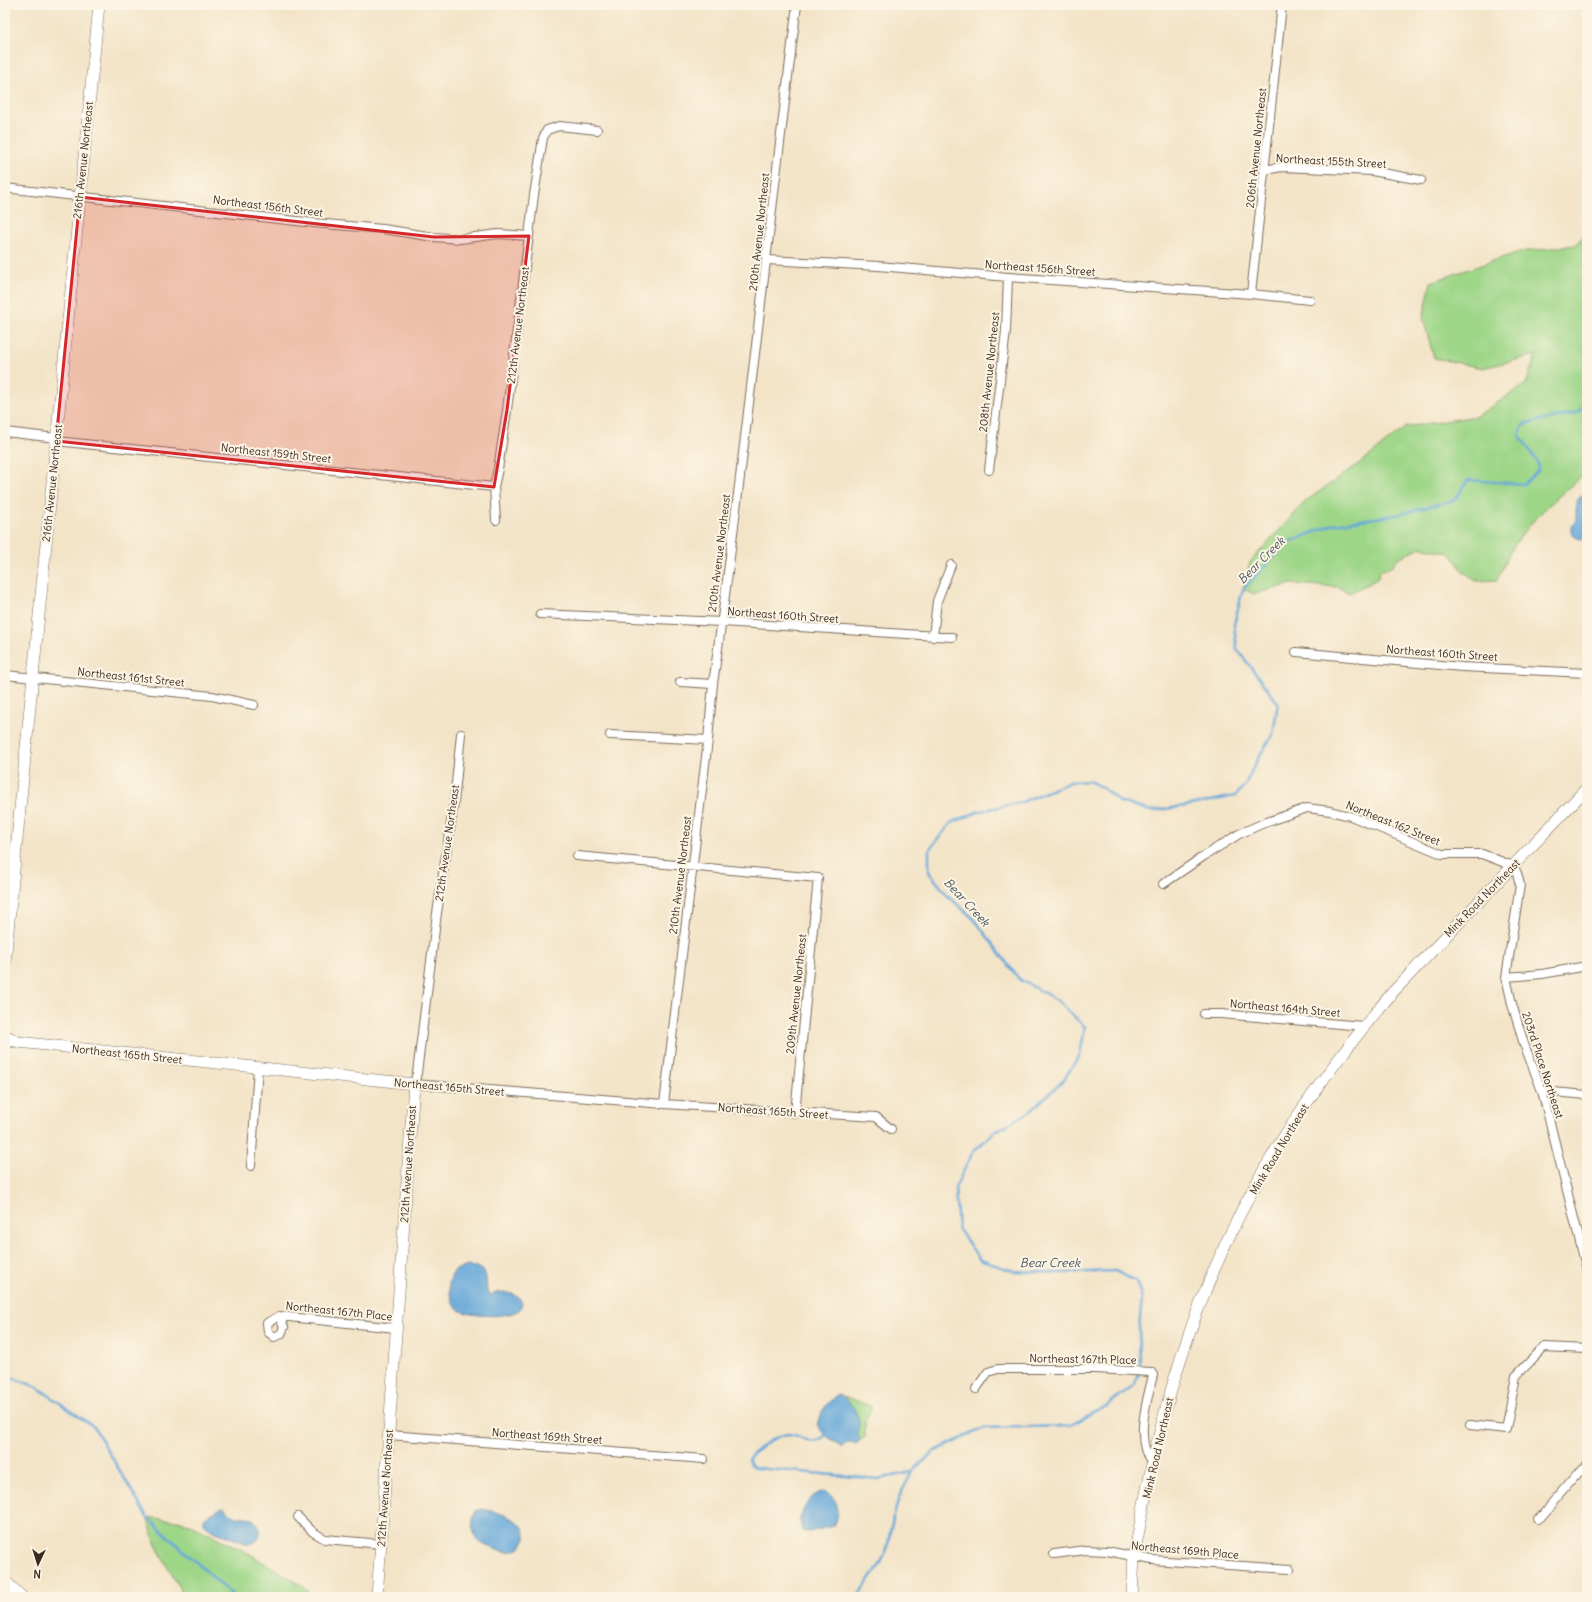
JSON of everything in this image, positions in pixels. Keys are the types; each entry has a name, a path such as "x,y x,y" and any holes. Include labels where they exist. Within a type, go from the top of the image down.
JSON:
{"street":[{"name":"216th Avenue Northeast","path":"5,961 7,923 33,678 99,5"},
{"name":"210th Avenue Northeast","path":"664,1104 708,740 713,684 768,260 797,5"},
{"name":"206th Avenue Northeast","path":"1251,294 1282,5"},
{"name":"212th Avenue Northeast","path":"496,520 494,487 507,410 543,138 547,130 559,126 597,130"},
{"name":"Northeast 155th Street","path":"1264,170 1282,167 1372,171 1421,180"},
{"name":"Northeast 156th Street","path":"5,188 314,223 383,229 434,237 460,239 498,234 529,236"},
{"name":"Northeast 156th Street","path":"768,260 878,266 1008,277 1251,294 1310,300"},
{"name":"208th Avenue Northeast","path":"989,470 1006,331 1008,277"},
{"name":"Northeast 159th Street","path":"5,432 56,440 494,487"},
{"path":"933,636 936,601 951,565"},
{"name":"Northeast 160th Street","path":"540,614 722,622 952,637"},
{"name":"Northeast 160th Street","path":"1296,652 1462,667 1587,673"},
{"name":"Northeast 161st Street","path":"5,675 212,696 254,705"},
{"path":"680,682 713,684"},
{"name":"212th Avenue Northeast","path":"377,1597 414,1084 418,1065 437,913 454,803 461,734"},
{"path":"610,734 708,740"},
{"name":"Mink Road Northeast","path":"1132,1597 1134,1557 1152,1464 1174,1379 1194,1322 1216,1267 1264,1170 1324,1077 1363,1026 1398,986 1587,788"},
{"name":"Northeast 162 Street","path":"1163,884 1239,834 1264,823 1306,808 1330,810 1353,816 1442,854 1482,854 1513,866"},
{"path":"577,856 692,867"},
{"name":"203rd Place Northeast","path":"1513,866 1517,873 1520,885 1506,977 1512,1004 1524,1044 1542,1091 1587,1270"},
{"name":"209th Avenue Northeast","path":"692,867 818,878 795,1113"},
{"path":"1506,977 1542,974 1587,966"},
{"name":"Northeast 164th Street","path":"1204,1014 1221,1014 1363,1026"},
{"path":"5,1034 18,1042"},
{"name":"Northeast 165th Street","path":"5,1043 18,1042 414,1084 664,1104 876,1117 891,1129"},
{"path":"251,1166 258,1068"},
{"path":"1542,1091 1587,1095"},
{"name":"Northeast 167th Place","path":"279,1316 396,1328"},
{"path":"1470,1425 1506,1428 1516,1376 1544,1347 1587,1349"},
{"name":"Northeast 167th Place","path":"976,1389 988,1372 998,1369 1147,1370 1153,1375 1144,1421 1143,1443 1145,1455 1152,1464"},
{"name":"Northeast 169th Street","path":"389,1435 704,1459"},
{"path":"1538,1519 1587,1464"},
{"path":"298,1517 313,1532 325,1540 381,1544"},
{"name":"Northeast 169th Place","path":"1054,1554 1086,1550 1107,1551 1152,1560 1290,1569"},
{"path":"5,1581 22,1597"}],"highlighted area":[{"path":"80,197 434,237 529,236 507,410 494,487 56,441"}],"green space":[{"path":"1587,230 1587,472 1548,506 1522,534 1512,548 1497,580 1476,581 1463,571 1450,553 1421,547 1398,558 1391,567 1380,571 1377,579 1350,593 1337,587 1292,584 1254,594 1243,589 1250,562 1306,501 1364,460 1406,427 1477,416 1526,384 1536,355 1483,368 1434,358 1423,318 1431,282 1519,252 1576,245"},
{"path":"843,1396 871,1406 871,1410 865,1420 865,1437 861,1440 857,1434 859,1420 856,1412"},
{"path":"147,1517 184,1522 243,1550 303,1586 313,1597 184,1597 156,1545"}],"water":[{"path":"1587,491 1587,535 1586,538 1581,540 1572,535 1572,527 1576,520 1576,501"},
{"path":"468,1266 483,1270 486,1277 487,1292 491,1295 498,1292 505,1292 519,1297 522,1303 520,1309 507,1314 488,1316 461,1311 456,1308 453,1304 450,1293 449,1286 451,1276 455,1270"},
{"path":"839,1395 852,1405 858,1417 859,1427 857,1434 861,1440 856,1444 847,1443 843,1447 825,1435 817,1425 825,1407 831,1400"},
{"path":"825,1491 834,1498 837,1506 838,1511 833,1526 809,1532 802,1531 801,1518 805,1506 814,1496"},
{"path":"223,1507 235,1516 250,1518 256,1522 260,1529 257,1540 248,1544 245,1543 211,1530 203,1522 205,1517"},
{"path":"482,1509 508,1517 521,1525 525,1533 525,1537 523,1544 517,1550 507,1552 497,1550 482,1544 477,1539 472,1525 473,1518 476,1511"}],"waterway":[{"name":"Bear Creek","path":"857,1597 880,1565 888,1547 890,1531 899,1497 912,1472 933,1452 984,1428 1069,1426 1105,1407 1134,1385 1138,1377 1140,1364 1139,1328 1142,1298 1136,1281 1115,1271 1064,1273 1013,1271 980,1260 958,1228 955,1188 973,1152 993,1133 1029,1112 1062,1082 1080,1055 1085,1027 1057,1000 1019,979 974,919 948,896 929,872 929,850 951,823 980,811 1022,802 1070,782 1089,781 1103,788 1120,802 1152,811 1235,796 1245,785 1256,762 1273,734 1278,703 1237,649 1234,625 1243,589 1287,543 1334,524 1396,515 1455,500 1468,480 1524,484 1538,471 1538,463 1519,434 1524,424 1576,413 1587,403"},
{"path":"5,1375 37,1387 94,1427 147,1517 236,1597"},
{"path":"826,1435 815,1441 806,1440 798,1436 788,1434 783,1435 766,1444 755,1452 748,1460 751,1465 756,1468 878,1479 912,1472"}]}
